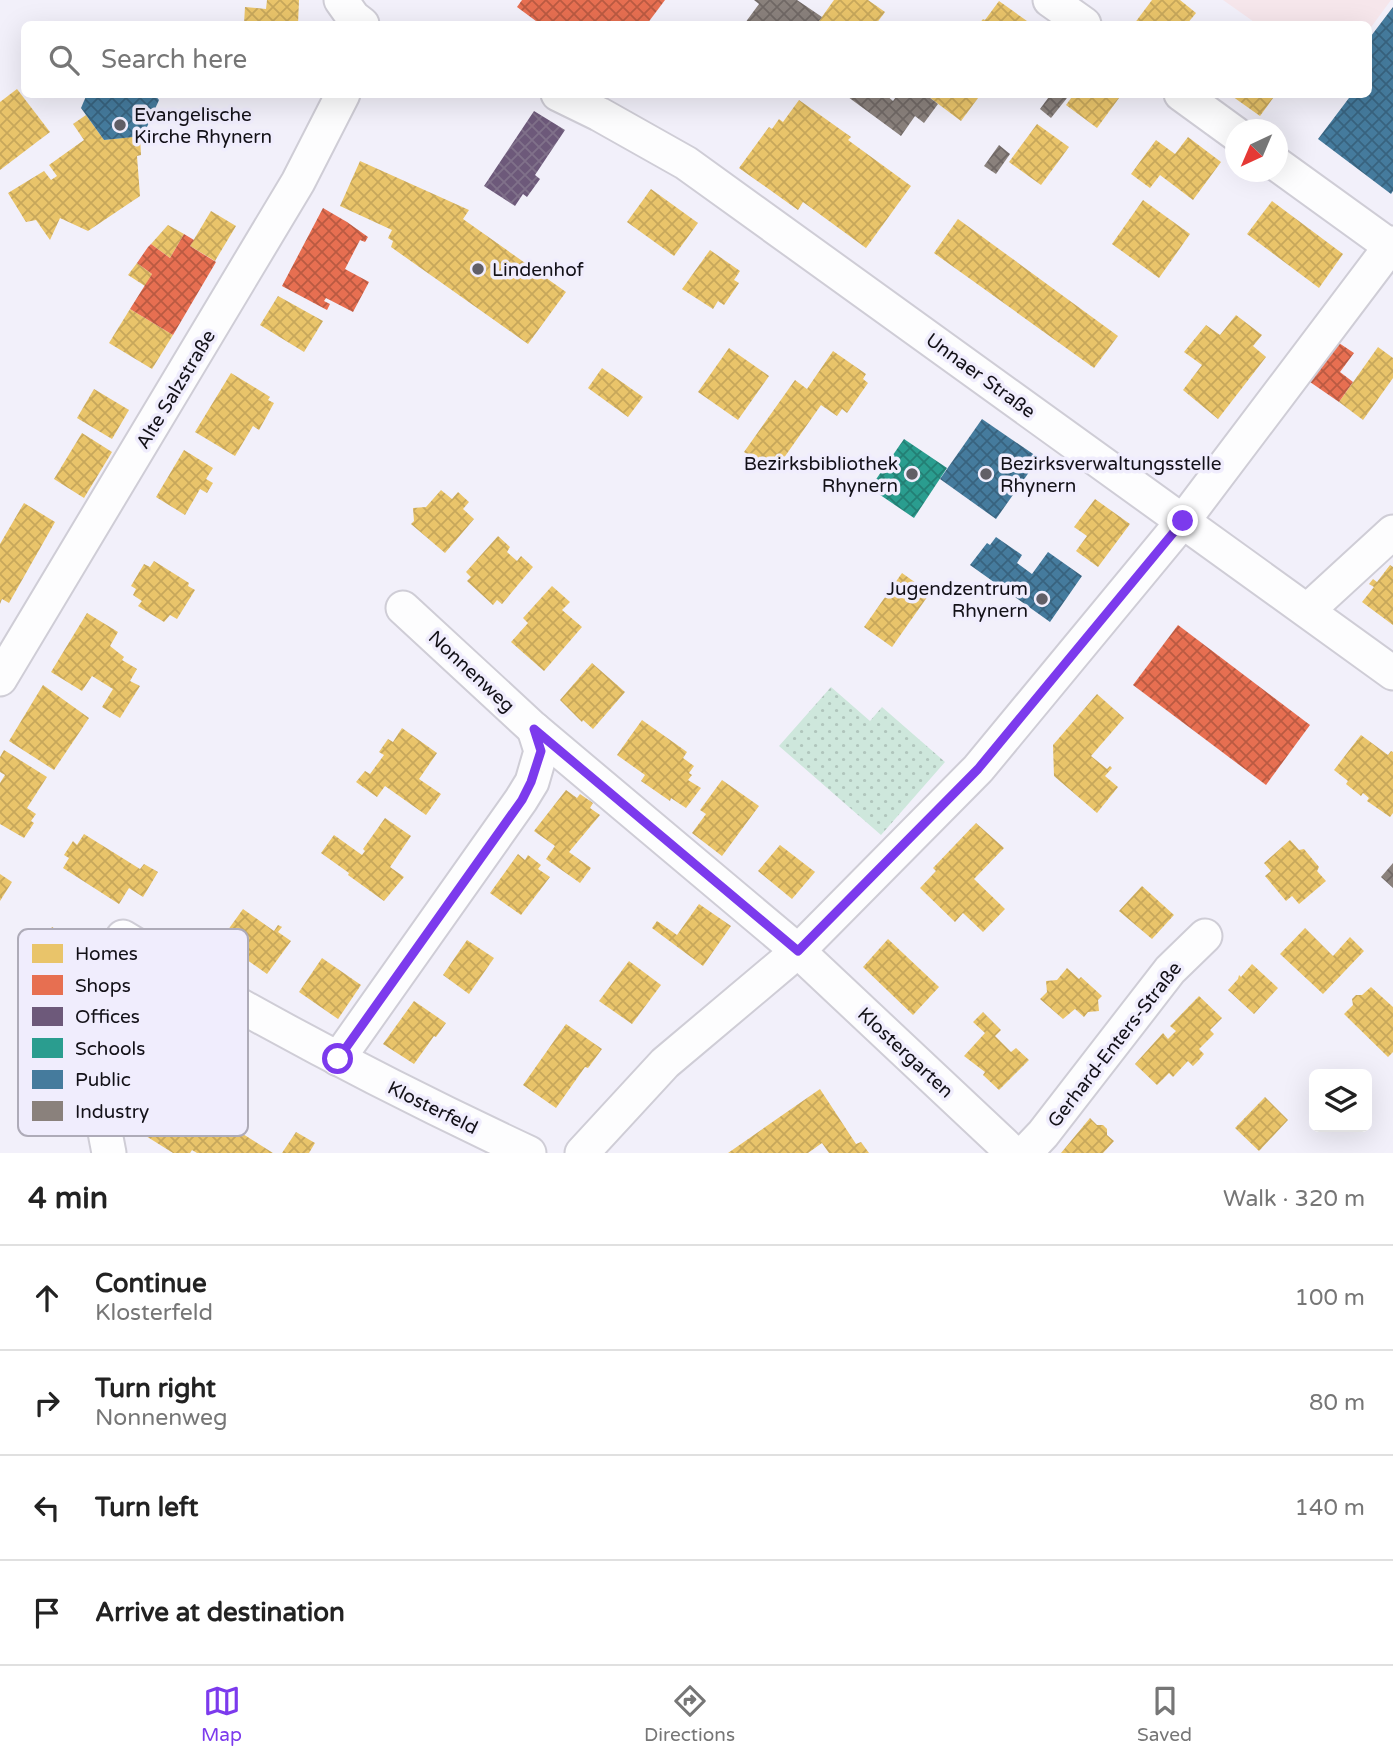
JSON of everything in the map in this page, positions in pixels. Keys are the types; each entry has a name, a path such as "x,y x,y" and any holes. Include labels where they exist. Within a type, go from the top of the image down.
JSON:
{"street":[{"path":"341,0 358,21"},
{"path":"1050,0 1080,21"},
{"name":"Alte Salzstraße","path":"0,679 291,195 342,98"},
{"name":"Unnaer Straße","path":"566,98 686,163 1393,673"},
{"path":"1186,98 1225,126"},
{"path":"582,1153 665,1063 798,951 978,769 1183,521 1392,244 1288,172"},
{"path":"1308,610 1393,532"},
{"name":"Nonnenweg","path":"403,608 534,729 798,951"},
{"path":"338,1059 522,800 541,751 534,729"},
{"name":"Gerhard-Enters-Straße","path":"1025,1153 1043,1134 1171,970 1205,936"},
{"name":"Klostergarten","path":"798,951 1013,1153"},
{"name":"Klosterfeld","path":"248,1010 338,1059 529,1153"}],"shaded area":[{"path":"1223,0 1391,0 1372,26 1372,21 1253,21"}],"green space":[{"path":"831,687 870,721 882,707 945,762 881,835 779,746"}],"building: Homes":[{"path":"267,0 299,0 298,21 244,21 245,7 266,9"},
{"path":"834,0 868,0 885,12 878,21 819,21"},
{"path":"1152,0 1180,0 1196,13 1189,21 1136,21"},
{"path":"999,1 1027,21 981,21"},
{"path":"17,89 21,98 24,98 50,132 0,170 0,102"},
{"path":"930,98 978,98 961,121"},
{"path":"1071,98 1119,98 1097,128 1066,105"},
{"path":"1235,98 1273,98 1260,116"},
{"path":"799,100 851,137 848,140 911,186 866,248 803,202 798,210 739,168 769,127 772,129 779,119 783,122"},
{"path":"86,115 104,140 140,136 141,155 137,156 140,196 88,231 60,218 50,240 36,220 26,222 8,193 44,171 51,180 57,176 49,165 84,140 73,124"},
{"path":"1037,124 1069,147 1041,185 1009,162"},
{"path":"1188,137 1221,162 1193,200 1160,175 1150,188 1131,174 1156,140 1175,154"},
{"name":"Lindenhof","path":"360,161 469,210 463,219 566,292 528,344 391,247 393,241 388,238 392,230 340,206"},
{"path":"651,189 698,223 674,256 627,222"},
{"path":"1143,200 1190,234 1159,278 1112,244"},
{"path":"1272,201 1343,254 1319,288 1247,234"},
{"path":"211,211 236,226 215,261 190,246"},
{"path":"958,219 1118,336 1094,368 934,253"},
{"path":"168,225 184,234 170,258 151,244"},
{"path":"710,250 740,271 734,280 739,283 724,305 718,301 713,309 682,289"},
{"path":"137,263 152,274 145,286 128,275"},
{"path":"278,296 323,321 304,352 260,325"},
{"path":"130,309 173,335 152,369 109,343"},
{"path":"1236,315 1262,335 1253,346 1266,357 1218,419 1183,390 1202,365 1184,352 1206,325 1220,335"},
{"path":"1378,347 1393,358 1393,378 1363,420 1339,402"},
{"path":"729,348 769,376 738,420 698,392"},
{"path":"833,351 866,374 863,379 868,383 847,413 842,409 837,416 821,405 774,472 744,452 795,380 807,389"},
{"path":"602,368 643,397 628,417 588,388"},
{"path":"231,373 270,397 268,400 274,403 259,430 253,426 235,456 195,432"},
{"path":"94,389 129,410 112,439 77,418"},
{"path":"82,433 112,452 84,498 54,479"},
{"path":"184,450 213,468 206,479 213,483 207,493 200,489 185,515 156,497"},
{"path":"441,490 452,499 458,492 469,502 463,509 474,519 445,553 411,524 414,521 413,508 426,507"},
{"path":"1095,499 1130,524 1098,567 1076,551 1087,536 1074,527"},
{"path":"24,503 55,522 9,603 2,599 0,604 0,544"},
{"path":"498,536 510,547 507,552 517,561 521,556 533,567 502,604 497,600 493,605 467,581 471,577 466,572"},
{"path":"154,561 189,583 188,586 195,590 177,619 170,615 164,622 138,606 142,601 133,595 136,589 131,586 144,564 150,567"},
{"path":"1390,565 1393,567 1393,625 1362,602 1374,587 1369,584 1373,579 1377,582"},
{"path":"902,573 930,593 892,647 864,627"},
{"path":"552,586 570,602 562,610 582,627 544,671 511,642 528,623 523,618"},
{"path":"87,613 118,632 110,646 124,657 122,660 137,669 130,681 140,686 120,718 102,707 113,689 92,676 82,691 51,672"},
{"path":"592,663 625,692 593,729 560,700"},
{"path":"43,685 89,718 54,770 9,741"},
{"path":"1097,694 1124,718 1091,756 1107,769 1110,766 1112,768 1105,776 1118,787 1097,813 1054,776 1053,745"},
{"path":"642,720 687,752 683,758 694,766 688,780 701,788 686,808 671,798 670,801 641,781 645,775 617,755"},
{"path":"402,728 437,753 419,779 441,794 426,815 385,786 377,797 356,782 365,771 370,774 384,755 379,752 388,739 393,742"},
{"path":"1361,735 1388,755 1393,752 1393,813 1390,817 1367,801 1369,798 1363,793 1361,796 1346,784 1348,781 1334,770"},
{"path":"4,750 47,777 27,808 36,814 31,821 34,823 24,838 0,824 0,783 5,775 0,772 0,757"},
{"path":"722,780 759,806 722,856 692,833 706,814 700,810"},
{"path":"566,790 577,798 580,794 593,803 590,808 600,815 569,852 591,868 580,883 546,859 555,846 534,831"},
{"path":"385,818 411,836 390,867 404,877 384,901 321,853 334,835 362,855 365,851 363,849"},
{"path":"976,823 1004,848 974,879 1005,909 983,932 963,913 955,922 920,888 936,871 933,868"},
{"path":"84,834 140,869 144,864 158,872 143,897 129,888 119,904 63,868 69,858 64,855 73,841 77,845"},
{"path":"1290,840 1299,850 1304,849 1319,867 1317,871 1326,881 1299,904 1292,896 1286,901 1265,876 1271,871 1264,863"},
{"path":"780,845 815,872 792,899 758,871"},
{"path":"518,854 525,860 528,855 541,865 538,869 550,877 521,915 490,893"},
{"path":"0,874 12,882 0,901"},
{"path":"1142,886 1174,915 1152,939 1119,911"},
{"path":"699,904 731,926 703,966 652,928 657,921 677,935"},
{"path":"243,909 274,931 278,925 282,927 278,932 291,941 267,974 248,961 248,929 229,929"},
{"path":"1305,928 1333,956 1350,937 1364,951 1323,994 1280,954"},
{"path":"888,939 939,987 913,1015 863,967"},
{"path":"467,940 494,958 469,994 443,975"},
{"path":"322,958 361,985 338,1019 299,992"},
{"path":"629,961 661,985 632,1024 599,1001"},
{"path":"1252,964 1278,988 1254,1014 1228,990"},
{"path":"1067,968 1102,996 1098,1000 1099,1011 1088,1012 1084,1017 1075,1009 1063,1019 1040,999 1047,992 1046,981 1057,980"},
{"path":"1371,987 1393,1007 1393,1052 1388,1057 1344,1014 1353,1005 1352,999 1356,995 1362,995"},
{"path":"1199,996 1222,1018 1210,1030 1214,1034 1199,1049 1204,1054 1199,1060 1193,1066 1188,1061 1173,1077 1169,1073 1157,1085 1135,1064 1163,1033 1168,1039 1176,1031 1170,1026"},
{"path":"414,1001 446,1023 414,1064 383,1044"},
{"path":"983,1012 1001,1030 995,1036 1011,1052 1016,1048 1029,1060 999,1090 983,1075 985,1072 964,1056 985,1033 973,1022"},
{"path":"566,1024 602,1049 588,1068 585,1067 556,1108 523,1085"},
{"path":"820,1089 856,1144 861,1142 869,1153 829,1153 822,1143 808,1153 728,1153"},
{"path":"1265,1097 1288,1120 1259,1151 1235,1128"},
{"path":"1090,1118 1097,1125 1103,1125 1107,1129 1107,1135 1114,1141 1103,1153 1061,1153"},
{"path":"296,1132 315,1143 309,1153 282,1153"},
{"path":"146,1136 246,1136 273,1153 197,1153 192,1150 190,1153 173,1153"}],"building: Shops":[{"path":"522,0 665,0 649,21 536,21 517,7"},
{"path":"323,208 368,237 365,242 360,240 345,269 369,282 353,312 326,298 324,301 330,304 327,310 282,286"},
{"path":"184,234 194,240 190,246 216,262 173,335 130,309 152,274 137,263 148,247 151,244 170,258"},
{"path":"1339,343 1354,353 1340,372 1353,382 1339,402 1310,382"},
{"path":"1178,625 1310,725 1266,785 1133,685"}],"building: Offices":[{"path":"534,111 565,130 535,175 540,179 527,197 523,194 515,206 484,186"}],"building: Schools":[{"name":"Bezirksbibliothek Rhynern","path":"904,439 947,468 914,518 870,488"}],"building: Public":[{"path":"1393,7 1391,194 1318,139 1349,98 1372,98 1372,35"},
{"name":"Evangelische Kirche Rhynern","path":"85,98 159,100 143,136 104,140 81,108"},
{"name":"Bezirksverwaltungsstelle Rhynern","path":"982,419 1039,458 996,519 940,479"},
{"name":"Jugendzentrum Rhynern","path":"996,537 1022,555 1017,563 1032,574 1048,552 1082,576 1050,622 970,565 987,543 990,545"}],"building: Industry":[{"path":"754,0 797,0 822,17 819,21 746,21 759,4"},
{"path":"849,98 890,98 893,101 895,98 930,98 938,104 924,123 915,116 901,136"},
{"path":"1048,98 1067,98 1051,118 1040,109"},
{"path":"999,145 1010,154 996,174 984,166"},
{"path":"1393,863 1393,888 1381,877"}],"place":[{"name":"Evangelische Kirche Rhynern","path":"120,125"},
{"name":"Lindenhof","path":"478,269"},
{"name":"Bezirksbibliothek Rhynern","path":"912,474"},
{"name":"Bezirksverwaltungsstelle Rhynern","path":"986,474"},
{"name":"Jugendzentrum Rhynern","path":"1042,599"}],"route":[{"path":"338,1059 522,800 541,751 534,729 798,951 978,769 1183,521"}]}
